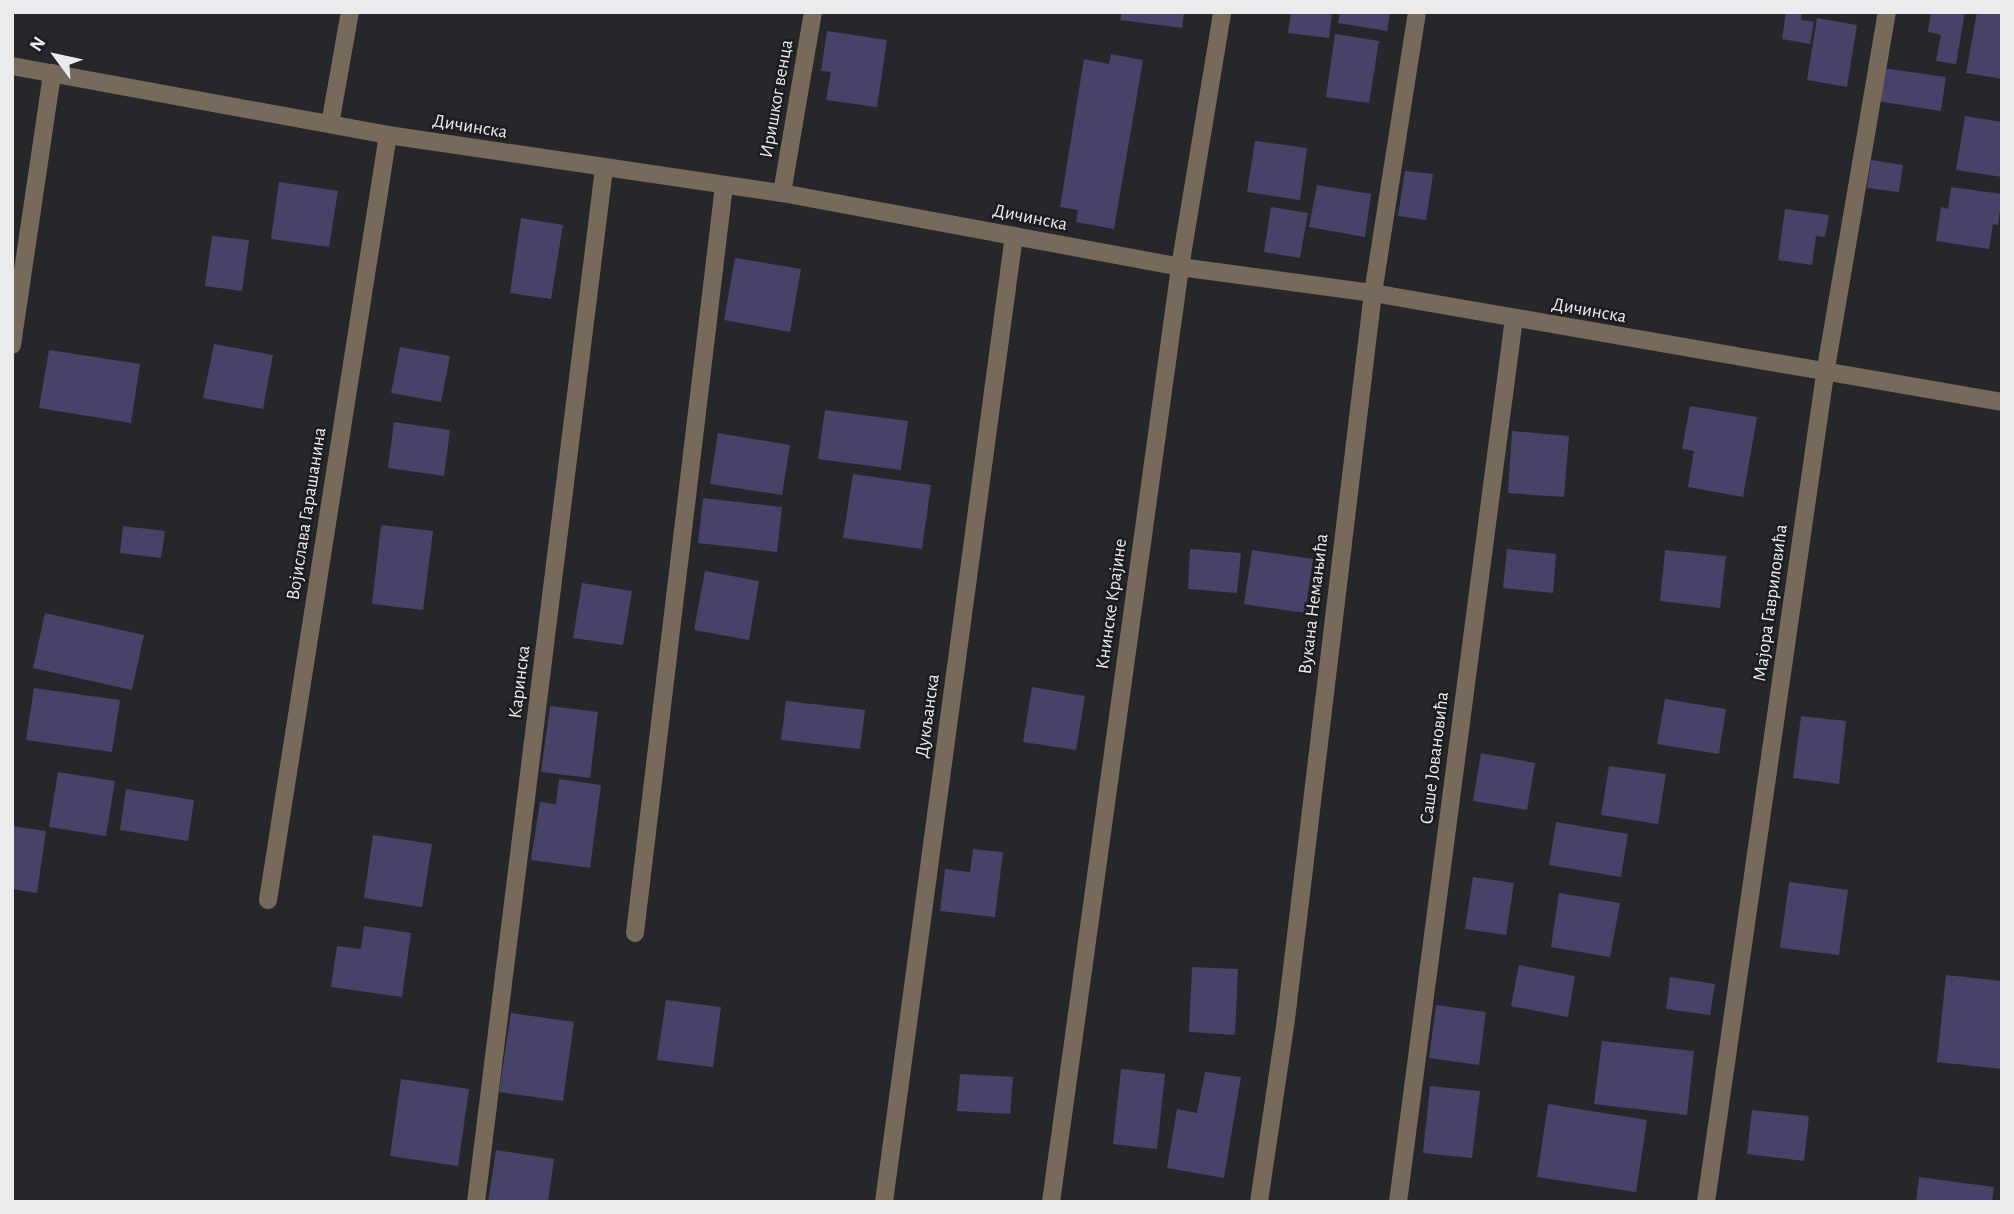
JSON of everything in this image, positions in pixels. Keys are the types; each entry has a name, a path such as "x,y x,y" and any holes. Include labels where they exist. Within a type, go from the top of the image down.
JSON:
{"street":[{"path":"330,124 350,12"},
{"name":"Иришког венца","path":"782,193 813,12"},
{"name":"Книнске Крајине","path":"1051,1202 1180,267 1222,12"},
{"name":"Вукана Немањића","path":"1259,1202 1286,1018 1373,293 1417,12"},
{"name":"Мајора Гавриловића","path":"1706,1202 1825,374 1887,12"},
{"name":"Дичинска","path":"12,65 388,135 782,193 1180,267 1373,293 1825,374 2002,402"},
{"path":"12,345 52,73"},
{"name":"Војислава Гарашанина","path":"268,900 388,135"},
{"name":"Каринска","path":"476,1202 604,168"},
{"path":"635,933 724,185"},
{"name":"Дукљанска","path":"884,1202 1014,236"},
{"name":"Саше Јовановића","path":"1398,1202 1514,319"}],"building":[{"path":"1122,12 1184,12 1182,28 1120,20"},
{"path":"1291,12 1332,12 1329,38 1288,33"},
{"path":"1340,12 1390,12 1387,31 1338,23"},
{"path":"1786,12 1802,12 1801,20 1814,22 1810,44 1782,39"},
{"path":"1931,12 1965,12 1956,64 1936,61 1941,35 1928,32"},
{"path":"1977,12 2002,12 2002,79 1966,73"},
{"path":"1817,18 1857,25 1847,87 1807,80"},
{"path":"827,31 887,40 877,107 826,100 831,72 821,71"},
{"path":"1335,34 1379,41 1369,103 1326,97"},
{"path":"1111,54 1143,60 1114,229 1076,222 1078,210 1060,207 1084,59 1109,64"},
{"path":"1882,68 1946,77 1941,111 1877,101"},
{"path":"1965,116 2002,122 2002,177 1956,170"},
{"path":"1255,141 1307,148 1300,200 1247,192"},
{"path":"1871,160 1903,165 1899,192 1867,188"},
{"path":"1405,171 1433,174 1426,220 1398,216"},
{"path":"279,182 338,191 329,247 271,239"},
{"path":"1317,185 1371,194 1365,237 1309,227"},
{"path":"1951,187 2002,194 1998,225 1993,224 1989,249 1936,241 1941,207 1948,209"},
{"path":"1271,207 1308,213 1300,258 1264,252"},
{"path":"1785,209 1829,215 1825,237 1816,236 1812,265 1778,260"},
{"path":"521,218 563,225 551,299 510,293"},
{"path":"212,236 249,240 242,291 205,286"},
{"path":"735,258 801,269 790,332 724,320"},
{"path":"214,344 273,355 263,409 203,398"},
{"path":"400,347 450,356 441,402 391,393"},
{"path":"49,350 140,364 131,423 39,408"},
{"path":"1690,406 1757,417 1743,497 1688,487 1694,451 1682,449"},
{"path":"825,410 908,421 901,470 818,459"},
{"path":"394,422 450,430 444,476 388,468"},
{"path":"1512,431 1569,436 1564,497 1508,493"},
{"path":"718,433 790,445 782,495 710,484"},
{"path":"853,474 931,485 922,549 843,538"},
{"path":"703,498 782,507 777,552 698,543"},
{"path":"381,525 433,531 423,610 372,604"},
{"path":"123,526 165,531 161,558 120,553"},
{"path":"1190,549 1241,553 1237,593 1188,589"},
{"path":"1507,549 1556,554 1553,593 1503,588"},
{"path":"1252,550 1313,559 1305,613 1244,604"},
{"path":"1665,550 1726,556 1720,608 1660,601"},
{"path":"705,571 759,581 749,640 694,630"},
{"path":"582,583 632,591 623,645 573,638"},
{"path":"45,613 144,635 132,690 33,668"},
{"path":"1032,687 1085,696 1076,750 1023,742"},
{"path":"34,688 120,700 112,752 26,740"},
{"path":"1665,699 1726,709 1719,754 1657,744"},
{"path":"786,701 865,710 860,749 781,740"},
{"path":"550,706 598,712 590,778 541,772"},
{"path":"1801,716 1846,721 1839,784 1793,778"},
{"path":"1481,753 1535,763 1527,810 1473,801"},
{"path":"1609,766 1666,774 1658,824 1601,815"},
{"path":"58,772 115,781 106,836 49,827"},
{"path":"559,779 601,785 590,868 531,860 540,802 556,804"},
{"path":"126,789 194,800 188,841 120,830"},
{"path":"1556,822 1628,834 1621,877 1549,865"},
{"path":"12,826 46,831 37,893 12,889"},
{"path":"373,835 432,844 422,907 364,898"},
{"path":"973,849 1003,852 995,917 940,911 945,869 970,872"},
{"path":"1473,877 1514,883 1506,935 1465,929"},
{"path":"1789,882 1848,890 1839,955 1780,948"},
{"path":"1559,893 1620,903 1610,957 1551,947"},
{"path":"364,926 411,933 402,997 331,987 337,946 361,949"},
{"path":"1519,965 1575,976 1568,1017 1511,1006"},
{"path":"1192,967 1238,969 1235,1035 1189,1032"},
{"path":"1946,975 2002,981 2002,1069 1937,1062"},
{"path":"1670,977 1715,984 1710,1015 1666,1009"},
{"path":"666,1000 721,1007 713,1067 657,1060"},
{"path":"1436,1005 1486,1012 1479,1065 1429,1058"},
{"path":"511,1013 574,1022 563,1101 499,1092"},
{"path":"1602,1041 1694,1051 1687,1115 1594,1104"},
{"path":"1121,1069 1165,1074 1157,1149 1113,1144"},
{"path":"1205,1072 1241,1077 1224,1178 1167,1168 1177,1109 1197,1113"},
{"path":"960,1074 1013,1077 1010,1114 957,1111"},
{"path":"401,1079 469,1089 458,1166 390,1156"},
{"path":"1430,1086 1480,1091 1472,1158 1423,1153"},
{"path":"1548,1104 1647,1120 1636,1192 1537,1177"},
{"path":"1752,1110 1809,1116 1804,1161 1747,1154"},
{"path":"496,1150 554,1159 548,1202 488,1202"},
{"path":"1919,1177 1994,1187 1992,1202 1916,1202"}]}
